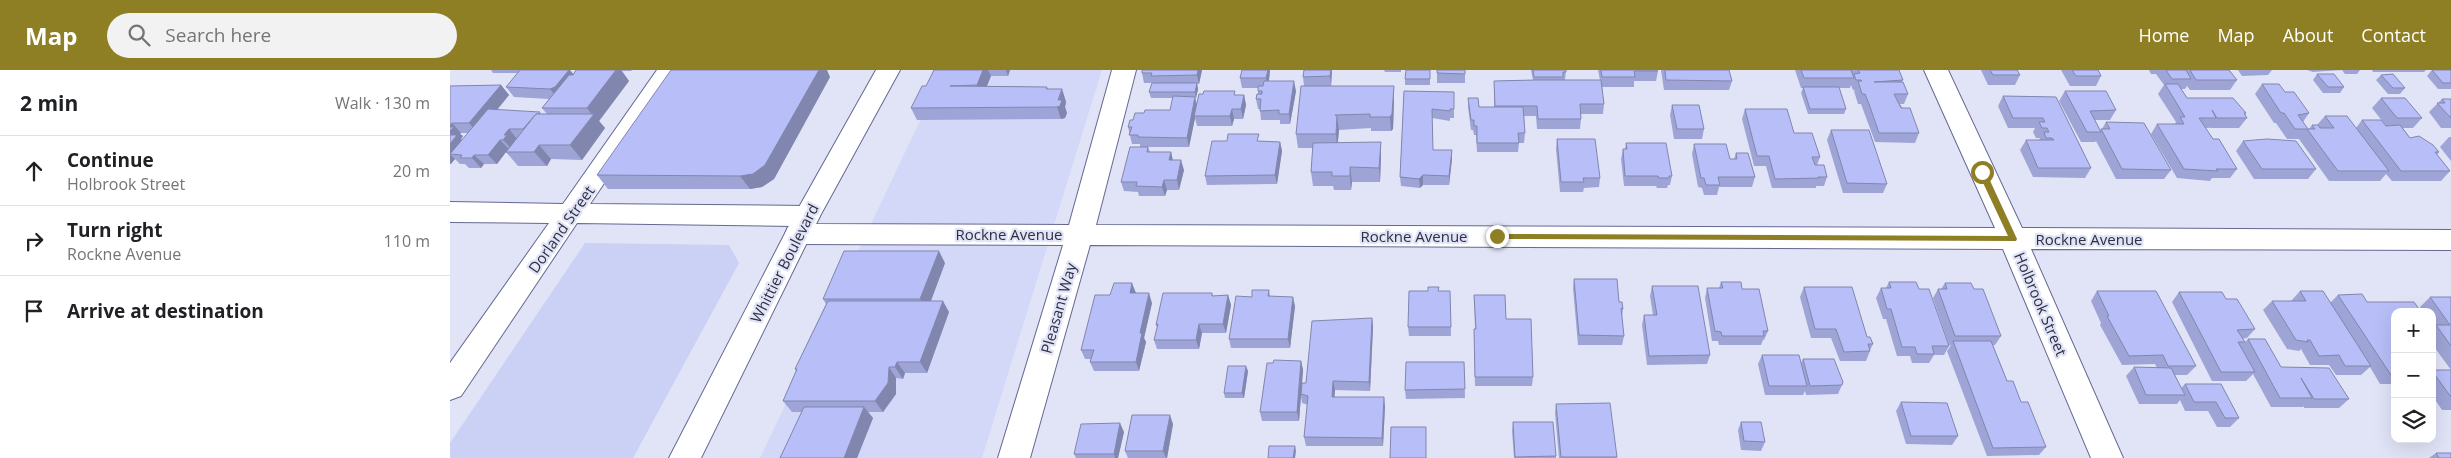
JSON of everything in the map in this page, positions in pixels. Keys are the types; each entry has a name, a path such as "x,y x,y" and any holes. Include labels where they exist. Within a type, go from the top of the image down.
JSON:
{"street":[{"name":"Dorland Street","path":"450,387 670,70"},
{"name":"Whittier Boulevard","path":"685,458 802,225 888,70"},
{"name":"Pleasant Way","path":"1014,458 1080,234 1124,70"},
{"name":"Holbrook Street","path":"1936,70 2013,239 2107,458"},
{"name":"Rockne Avenue","path":"450,212 725,217 802,225 1080,234 2451,240"}],"shaded area":[{"path":"944,70 1102,70 982,458 760,458"},
{"path":"585,243 729,245 739,263 633,458 450,458 450,443"}],"building":[{"path":"520,70 569,70 555,87 550,89 506,87"},
{"path":"576,70 616,70 587,108 542,108 569,75 573,75"},
{"path":"671,70 819,70 765,165 753,174 740,176 597,175"},
{"path":"934,70 983,70 977,85 950,86 1047,87 1046,89 1062,89 1058,100 1062,100 1060,106 1057,107 911,108 922,86 926,86"},
{"path":"1142,70 1198,70 1197,75 1151,76 1152,73 1142,73"},
{"path":"1242,70 1268,70 1266,78 1240,78"},
{"path":"1304,70 1331,70 1330,76 1303,77"},
{"path":"1406,70 1430,70 1430,79 1405,79"},
{"path":"1437,70 1465,70 1465,74 1437,73"},
{"path":"1533,70 1566,70 1566,72 1563,72 1563,77 1534,77"},
{"path":"1601,70 1658,71 1634,71 1635,77 1602,77"},
{"path":"1665,70 1729,70 1732,81 1666,80"},
{"path":"1801,70 1851,70 1854,78 1804,78"},
{"path":"1858,70 1899,70 1903,80 1874,82 1903,82 1908,94 1894,94 1901,108 1910,108 1919,133 1879,133 1865,94 1862,94 1858,81 1862,81 1856,80 1854,74 1860,73"},
{"path":"1990,70 2017,70 2020,75 1993,75"},
{"path":"2072,70 2098,70 2101,76 2076,76"},
{"path":"2166,70 2186,70 2191,79 2172,79"},
{"path":"2190,70 2229,70 2237,80 2196,80"},
{"path":"2432,70 2451,70 2451,83 2443,83"},
{"path":"2317,74 2334,74 2344,87 2328,87"},
{"path":"2393,74 2405,88 2393,88 2381,75"},
{"path":"1601,80 1604,104 1580,104 1581,119 1538,119 1537,106 1495,106 1494,81"},
{"path":"1264,81 1294,81 1289,114 1279,114 1279,110 1260,111 1261,99 1256,99 1257,94 1262,94 1262,91 1258,91 1258,86 1263,86"},
{"path":"1152,83 1197,83 1195,92 1149,92"},
{"path":"2165,84 2178,84 2187,98 2233,98 2246,113 2244,113 2247,118 2217,118 2212,110 2216,118 2199,118 2213,139 2219,139 2237,169 2216,169 2218,171 2184,169 2157,124 2184,124 2180,117 2185,117"},
{"path":"2262,84 2279,84 2285,92 2294,92 2309,113 2298,115 2308,129 2315,129 2312,125 2318,125 2320,128 2334,128 2325,116 2347,116 2389,171 2338,171 2307,129 2295,129 2284,113 2281,113"},
{"path":"501,85 469,123 452,123 450,126 450,86"},
{"path":"1301,86 1394,86 1392,114 1390,117 1370,117 1370,114 1335,115 1337,116 1336,134 1296,134"},
{"path":"1803,87 1839,87 1846,109 1810,109"},
{"path":"1204,91 1235,91 1234,95 1244,95 1241,109 1232,109 1230,116 1194,116 1199,94 1203,94"},
{"path":"1404,91 1454,92 1454,109 1450,109 1450,111 1432,109 1433,150 1452,150 1449,176 1423,175 1419,179 1400,177"},
{"path":"2065,91 2106,91 2116,110 2090,111 2101,132 2087,132"},
{"path":"1173,96 1195,97 1187,138 1138,137 1138,135 1129,135 1132,127 1128,127 1135,113 1144,113 1145,110 1170,110"},
{"path":"2003,96 2056,97 2091,168 2038,168 2026,140 2054,140 2046,138 2044,132 2049,132 2047,128 2042,128 2039,122 2045,122 2043,118 2013,118"},
{"path":"1468,98 1478,98 1479,107 1523,107 1525,133 1518,133 1519,143 1477,143 1477,126 1474,126 1474,120 1471,120"},
{"path":"2381,98 2405,98 2422,118 2397,118"},
{"path":"2442,99 2451,99 2451,118 2437,103 2445,103"},
{"path":"1672,105 1699,105 1704,129 1677,129"},
{"path":"488,109 540,112 523,129 509,129 504,135 507,135 503,140 500,140 488,155 460,158 462,155 450,154"},
{"path":"1745,109 1787,109 1794,133 1812,133 1820,157 1812,157 1815,165 1824,165 1827,177 1775,179 1769,156 1757,156"},
{"path":"536,114 594,114 570,145 539,145 534,152 506,152"},
{"path":"2362,120 2381,120 2386,126 2400,125 2410,138 2419,136 2433,145 2439,152 2435,152 2450,171 2401,171"},
{"path":"2106,122 2144,123 2171,170 2122,169 2101,129 2110,129"},
{"path":"1831,130 1869,130 1887,184 1847,183"},
{"path":"1228,134 1259,134 1257,141 1280,142 1275,175 1205,176 1212,141 1227,141"},
{"path":"450,135 457,135 450,144"},
{"path":"1557,139 1595,139 1600,178 1583,178 1584,182 1561,182"},
{"path":"2267,139 2296,141 2316,169 2262,169 2243,141"},
{"path":"1381,142 1379,168 1350,167 1350,176 1332,176 1332,172 1311,172 1313,143"},
{"path":"1626,143 1666,143 1672,176 1669,176 1669,178 1659,178 1658,176 1625,176 1623,149 1627,149"},
{"path":"1694,144 1726,144 1730,159 1737,159 1736,153 1748,153 1755,177 1718,177 1720,185 1706,185 1704,178 1701,178"},
{"path":"1130,147 1148,147 1147,152 1171,152 1169,160 1181,160 1177,180 1164,180 1162,187 1136,186 1137,182 1121,182"},
{"path":"844,251 939,251 920,299 823,299"},
{"path":"1574,279 1617,279 1619,302 1622,302 1623,309 1621,308 1624,336 1579,335"},
{"path":"1721,282 1741,282 1742,289 1759,289 1768,331 1763,331 1764,336 1722,336 1721,332 1715,331 1707,288 1723,288"},
{"path":"1889,282 1916,282 1919,289 1929,289 1949,346 1932,346 1934,354 1917,354 1915,347 1902,347 1891,309 1887,309 1881,288 1891,288"},
{"path":"1114,283 1132,283 1130,293 1149,293 1136,362 1090,362 1094,350 1081,350 1095,295 1110,295"},
{"path":"1945,283 1971,283 1974,289 1983,289 2001,336 1955,336 1938,289 1947,289"},
{"path":"1652,286 1698,286 1710,355 1649,356 1644,315 1657,315"},
{"path":"1428,287 1439,287 1438,291 1450,291 1451,327 1408,327 1409,291 1428,291"},
{"path":"1804,287 1852,287 1867,337 1870,337 1873,344 1868,344 1870,351 1844,352 1836,329 1815,329"},
{"path":"1252,290 1269,290 1268,296 1293,297 1288,339 1229,339 1236,296 1252,297"},
{"path":"2097,291 2156,291 2196,366 2168,366 2163,355 2129,356 2107,316 2109,316"},
{"path":"2300,291 2323,291 2371,366 2345,366 2339,355 2319,356 2310,340 2307,340 2308,342 2296,340 2272,301 2306,301"},
{"path":"2179,292 2222,292 2226,299 2237,299 2255,329 2237,330 2245,342 2238,342 2255,372 2221,372"},
{"path":"1163,293 1212,293 1212,296 1228,295 1223,324 1199,324 1196,340 1154,340"},
{"path":"2362,294 2367,302 2414,302 2418,308 2391,308 2391,375 2338,295"},
{"path":"1474,295 1505,295 1506,319 1531,319 1533,377 1475,377 1474,329 1476,329"},
{"path":"2430,297 2451,297 2451,346 2436,325 2450,325"},
{"path":"828,301 943,301 920,362 897,362 895,367 889,367 888,383 875,401 783,401 797,369 795,369"},
{"path":"1372,318 1369,382 1333,381 1332,397 1384,397 1382,438 1304,437 1308,396 1301,394 1302,383 1306,383 1312,321"},
{"path":"2248,339 2265,339 2281,367 2329,368 2349,399 2314,399 2301,378 2312,398 2280,398"},
{"path":"1953,341 1991,341 2007,381 2013,381 2021,402 2028,402 2046,447 1993,448"},
{"path":"1762,355 1799,355 1807,386 1769,386"},
{"path":"1803,359 1834,359 1843,382 1842,385 1810,386"},
{"path":"1274,360 1301,361 1297,412 1260,412 1267,363 1273,363"},
{"path":"1406,362 1464,362 1465,389 1405,390"},
{"path":"1228,366 1246,366 1242,393 1224,393"},
{"path":"2134,367 2171,368 2185,395 2146,395"},
{"path":"2436,370 2451,370 2451,397 2436,376"},
{"path":"2185,384 2221,384 2239,418 2225,418 2216,402 2194,402"},
{"path":"1901,402 1947,403 1958,436 1911,436"},
{"path":"1610,403 1617,457 1561,457 1556,404"},
{"path":"804,407 864,407 844,458 780,458"},
{"path":"1132,415 1170,415 1163,451 1125,451"},
{"path":"1513,422 1553,422 1556,456 1515,457"},
{"path":"1741,422 1761,422 1765,442 1744,441"},
{"path":"1120,423 1114,454 1074,454 1081,424"},
{"path":"1391,427 1426,427 1426,458 1390,458"},
{"path":"1269,446 1295,446 1293,458 1268,458"},
{"path":"2436,453 2451,453 2451,458 2439,458"}],"route":[{"path":"1497,236 2013,239 1982,172"}]}
